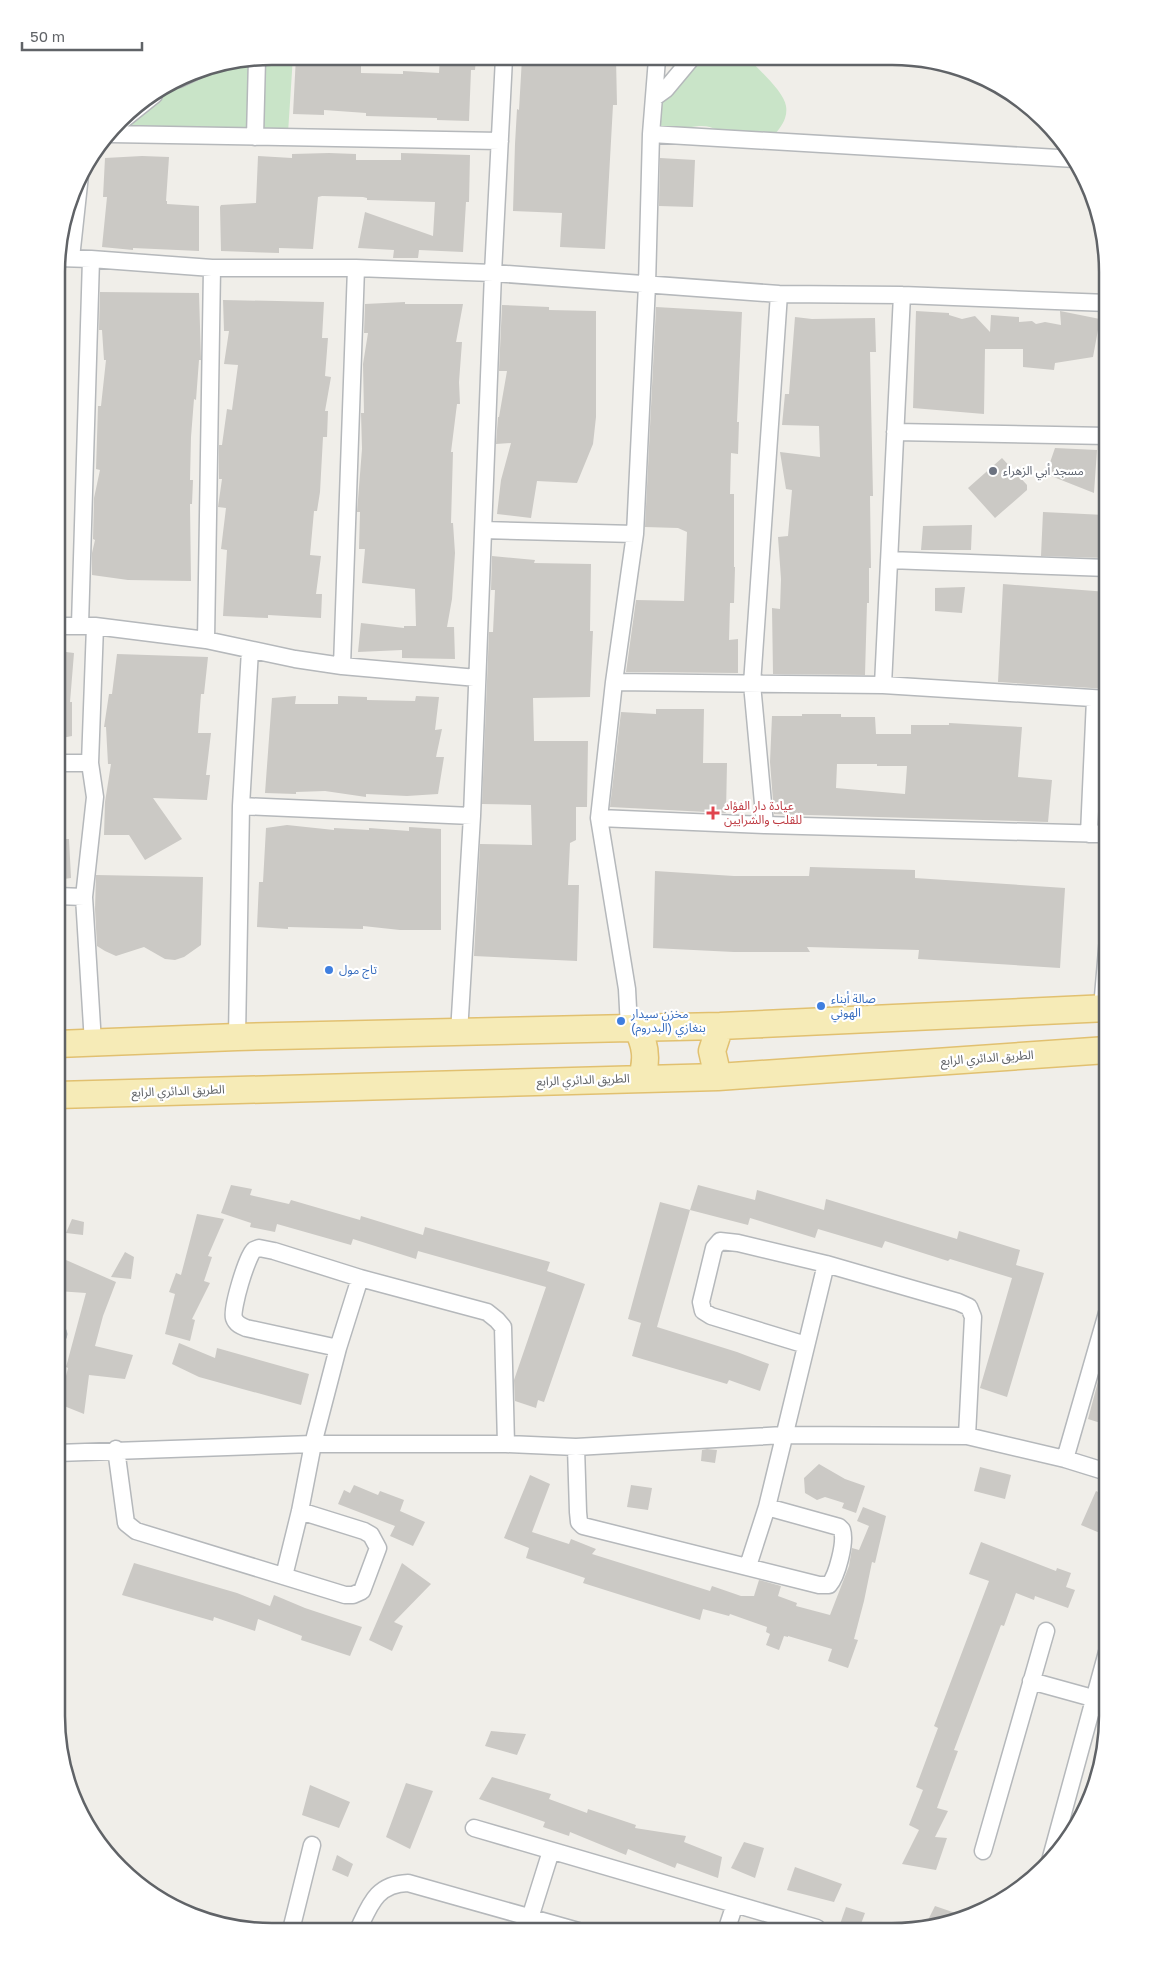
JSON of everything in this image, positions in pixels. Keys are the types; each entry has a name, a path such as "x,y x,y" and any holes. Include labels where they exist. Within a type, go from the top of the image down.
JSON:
{"main road":[{"path":"65,1044 237,1037 720,1026 1016,1014 1099,1008"},
{"path":"718,1077 712,1051 720,1026"},
{"path":"632,1027 644,1043 646,1052 641,1078"},
{"name":"الطريق الدائري الرابع","path":"65,1094 718,1077 1099,1051"}],"street":[{"path":"255,137 257,65"},
{"path":"459,1033 472,816 493,273 504,65"},
{"path":"632,1027 599,818 614,682 635,534 647,285 651,134 657,65"},
{"path":"654,97 666,89 686,65"},
{"path":"117,134 500,141"},
{"path":"651,134 1066,159"},
{"path":"65,258 212,268 356,268 493,273 779,294 902,295 1099,303"},
{"path":"91,259 87,625 90,763 95,796 84,897 93,1043"},
{"path":"206,640 212,268"},
{"path":"342,666 356,268"},
{"path":"765,825 752,684 779,294"},
{"path":"883,684 902,295"},
{"path":"895,432 1099,436"},
{"path":"483,530 635,534"},
{"path":"889,560 1099,568"},
{"path":"65,626 87,625 206,640 295,660 342,666 477,678"},
{"path":"237,1037 241,806 250,650"},
{"path":"614,682 883,684 1099,699"},
{"path":"1089,834 1099,722"},
{"path":"65,763 90,763"},
{"path":"241,806 472,816"},
{"path":"599,818 765,825 1099,834"},
{"path":"65,896 84,897"},
{"path":"806,1345 706,1314 703,1311 701,1302 714,1248 720,1241 730,1241 826,1264 958,1302 969,1307 973,1317 967,1436"},
{"path":"338,1348 246,1328 236,1321 234,1306 251,1252 265,1249 360,1278 487,1312 501,1323 503,1328 506,1444"},
{"path":"748,1566 767,1507 826,1264"},
{"path":"284,1576 300,1511 313,1444 338,1348 360,1278"},
{"path":"1065,1459 1099,1341"},
{"path":"65,1452 116,1449 313,1444 506,1444 576,1447 784,1435 967,1436 1065,1459 1099,1470"},
{"path":"576,1447 578,1512 580,1524 589,1529 829,1585 834,1578 844,1542 842,1530 839,1527 767,1507"},
{"path":"116,1449 126,1523 136,1531 345,1595 353,1595 362,1591 378,1548 371,1535 364,1531 300,1511"},
{"path":"984,1851 1046,1630"},
{"path":"1031,1681 1099,1699"},
{"path":"1056,1842 1099,1706"},
{"path":"474,1828 800,1923"},
{"path":"293,1923 312,1846"},
{"path":"530,1918 551,1851"},
{"path":"361,1923 371,1903 379,1894 389,1886 397,1883 408,1883 548,1923"},
{"path":"729,1923 735,1904"}],"green space":[{"path":"258,65 292,65 288,133 119,132 135,116 157,100 180,86 205,76 231,69"},
{"path":"686,65 755,65 781,94 786,106 785,118 774,135 749,139 739,139 714,128 704,126 674,131 658,126 659,96"},
{"path":"74,210 69,257 65,257"}],"building":[{"path":"296,65 361,66 361,73 403,74 403,71 439,73 440,65 475,65 475,70 471,70 469,121 366,116 366,113 324,110 324,115 293,114"},
{"path":"522,65 616,65 617,105 613,105 605,249 560,247 562,213 513,211 517,109 519,110"},
{"path":"401,153 470,155 469,202 466,202 463,252 419,250 418,258 393,258 394,250 358,248 365,212 433,236 435,202 367,200 367,198 363,197 322,196 318,197 313,249 279,248 279,253 221,251 220,207 221,205 256,203 258,156 292,158 292,154 356,154 356,160 401,160"},
{"path":"169,157 167,204 199,206 199,251 133,248 133,250 102,247 107,197 103,197 105,158"},
{"path":"660,158 695,160 693,207 659,206"},
{"path":"100,292 199,293 201,360 199,360 191,437 190,480 193,480 192,504 190,504 191,581 128,580 92,575 92,553 95,540 93,539 94,498 100,470 96,469 98,406 101,406 106,360 104,360 102,330 99,330"},
{"path":"223,300 324,302 322,338 328,338 325,376 331,377 325,411 328,411 327,437 323,437 320,492 317,511 314,511 310,555 321,556 316,594 322,594 321,618 268,615 268,618 223,616 227,550 221,549 226,508 218,507 222,479 219,479 219,445 222,445 227,409 232,410 238,365 224,364 229,331 224,331"},
{"path":"405,302 405,304 463,304 456,342 462,342 459,382 460,404 457,404 451,452 453,452 451,523 453,523 455,553 452,599 447,627 454,627 455,659 402,658 402,650 358,652 361,623 404,628 404,626 416,626 415,589 362,583 365,549 359,549 360,512 357,512 362,449 361,413 364,413 363,364 368,333 364,333 365,304"},
{"path":"502,305 549,307 549,310 596,311 596,417 593,444 577,483 537,481 531,518 497,514 501,480 511,443 496,444 498,417 507,371 499,371"},
{"path":"656,307 742,312 737,422 739,422 738,454 731,453 730,494 734,494 735,567 734,603 730,603 729,640 738,639 738,673 626,672 636,600 684,601 687,532 678,528 645,527"},
{"path":"916,311 949,313 949,315 962,319 975,316 990,332 991,315 1019,317 1019,322 1032,321 1036,324 1045,322 1061,325 1060,311 1099,319 1093,357 1055,363 1054,370 1023,367 1023,349 985,349 984,414 913,408"},
{"path":"795,317 812,319 875,318 876,352 870,352 873,496 870,496 871,568 869,568 869,603 867,603 865,675 773,674 772,608 780,609 781,579 778,537 788,536 792,490 786,489 780,452 820,457 819,426 782,425 785,394 789,394"},
{"path":"1055,448 1097,450 1094,493 1046,474"},
{"path":"1002,458 1027,485 1027,490 995,518 968,488"},
{"path":"1043,512 1099,515 1099,558 1041,556"},
{"path":"972,525 971,550 921,550 923,526"},
{"path":"492,556 535,560 534,563 591,564 590,631 593,631 590,697 533,698 534,741 588,741 587,807 576,807 576,840 570,843 568,885 579,885 577,961 474,956 480,844 532,845 531,805 482,804 489,632 493,632 495,590 491,590"},
{"path":"1003,584 1099,591 1099,688 998,682"},
{"path":"965,587 962,613 935,611 935,588"},
{"path":"65,652 74,653 70,702 72,702 72,736 65,737"},
{"path":"117,654 208,657 204,694 201,694 198,733 211,733 206,775 210,775 207,800 153,798 182,839 145,860 129,835 104,835 105,802 111,764 108,764 106,727 104,727 109,694 112,694"},
{"path":"296,696 295,704 338,704 338,696 367,697 367,700 415,701 416,696 439,697 435,730 442,729 436,757 444,757 438,794 407,796 366,794 366,797 325,791 296,792 296,794 265,793 272,698"},
{"path":"656,709 704,709 703,763 727,763 726,813 610,807 621,712 656,714"},
{"path":"802,714 841,714 841,717 875,717 876,734 911,734 911,725 949,725 949,723 1022,727 1018,777 1052,780 1048,822 774,814 770,762 772,716 802,716","holes":["837,764 877,764 877,766 907,766 905,794 836,788"]},
{"path":"287,825 334,830 334,828 369,830 369,828 409,831 409,827 441,829 441,930 400,930 363,926 363,929 257,927 259,882 263,882 266,828"},
{"path":"65,839 69,839 71,878 65,879"},
{"path":"810,867 915,870 915,878 1065,888 1060,968 918,959 919,950 807,947 810,952 734,952 653,948 655,871 734,876 809,876"},
{"path":"96,875 203,877 201,945 184,957 175,960 165,959 144,947 116,956 97,946"},
{"path":"231,1185 252,1189 250,1195 289,1204 291,1200 360,1220 361,1216 423,1235 425,1227 550,1262 547,1271 585,1284 544,1402 538,1400 536,1408 515,1401 514,1380 546,1287 418,1251 416,1259 353,1239 351,1245 277,1224 275,1232 250,1227 251,1223 221,1213"},
{"path":"698,1185 755,1200 757,1190 824,1210 826,1199 957,1239 959,1231 1020,1250 1016,1265 1044,1273 1007,1397 980,1388 1012,1278 950,1259 948,1261 885,1241 882,1248 818,1229 815,1238 750,1218 748,1225 690,1210"},
{"path":"660,1202 690,1210 657,1327 769,1364 760,1391 729,1380 727,1384 632,1356 641,1323 628,1319"},
{"path":"197,1214 224,1219 208,1256 212,1257 204,1281 210,1283 192,1319 195,1320 190,1341 165,1334 175,1294 169,1292 176,1273 181,1275"},
{"path":"72,1219 84,1222 83,1235 66,1233"},
{"path":"125,1252 134,1257 131,1279 111,1277"},
{"path":"65,1260 116,1282 103,1316 95,1346 133,1355 125,1379 89,1375 84,1414 65,1406 65,1380 68,1368 66,1367 86,1293 65,1292"},
{"path":"179,1343 215,1358 217,1348 309,1374 301,1405 199,1377 172,1364"},
{"path":"1099,1378 1099,1422 1088,1419"},
{"path":"702,1450 717,1450 715,1463 701,1461"},
{"path":"819,1464 845,1479 865,1486 856,1513 842,1508 844,1503 825,1497 817,1500 805,1493 804,1478"},
{"path":"980,1467 1011,1475 1005,1499 974,1491"},
{"path":"530,1475 550,1484 532,1532 569,1544 571,1539 596,1549 592,1554 710,1591 712,1586 741,1596 754,1596 759,1580 781,1586 778,1596 797,1603 796,1606 830,1615 849,1566 852,1548 859,1550 869,1526 857,1521 863,1507 886,1516 875,1563 872,1562 854,1639 858,1640 848,1668 828,1661 832,1649 788,1636 784,1636 779,1650 766,1645 770,1634 766,1632 767,1627 730,1614 729,1616 703,1609 700,1620 583,1583 585,1578 526,1558 529,1548 504,1538"},
{"path":"354,1485 378,1495 380,1491 404,1500 400,1511 425,1522 413,1546 390,1536 395,1526 338,1504 344,1490 350,1493"},
{"path":"631,1485 652,1488 648,1510 627,1507"},
{"path":"1096,1491 1099,1492 1099,1533 1081,1525"},
{"path":"981,1542 1056,1571 1057,1568 1071,1573 1066,1587 1075,1590 1068,1608 1035,1596 1034,1600 1016,1593 1004,1626 1001,1625 954,1750 958,1751 937,1808 948,1811 935,1837 947,1838 936,1870 902,1864 919,1830 909,1825 923,1790 916,1787 938,1728 934,1726 989,1581 969,1574"},
{"path":"134,1563 237,1593 270,1606 274,1595 305,1608 362,1627 350,1656 301,1640 302,1636 258,1619 255,1631 214,1617 213,1621 122,1595"},
{"path":"402,1563 431,1584 394,1622 403,1626 392,1651 369,1640"},
{"path":"491,1731 526,1734 517,1755 485,1746"},
{"path":"492,1777 551,1794 549,1799 587,1813 588,1809 636,1825 635,1828 686,1836 684,1842 722,1857 718,1878 677,1863 675,1868 628,1849 626,1855 570,1832 569,1836 543,1827 545,1822 479,1799"},
{"path":"406,1783 433,1791 410,1849 386,1837"},
{"path":"310,1785 350,1802 339,1828 302,1815"},
{"path":"744,1842 764,1848 755,1878 731,1868"},
{"path":"337,1855 353,1864 348,1877 332,1870"},
{"path":"795,1867 842,1884 834,1902 787,1890"},
{"path":"935,1906 956,1913 946,1916 928,1920"},
{"path":"846,1907 865,1913 861,1923 840,1923"}],"place":[{"name":"مسجد أبي الزهراء","path":"993,471"},
{"name":"عيادة دار الفؤاد للقلب والشرايين","path":"713,813"},
{"name":"تاج مول","path":"329,970"},
{"name":"صالة أبناء الهوني","path":"821,1006"},
{"name":"مخزن سيدار بنغازي (البدروم)","path":"621,1021"}]}
